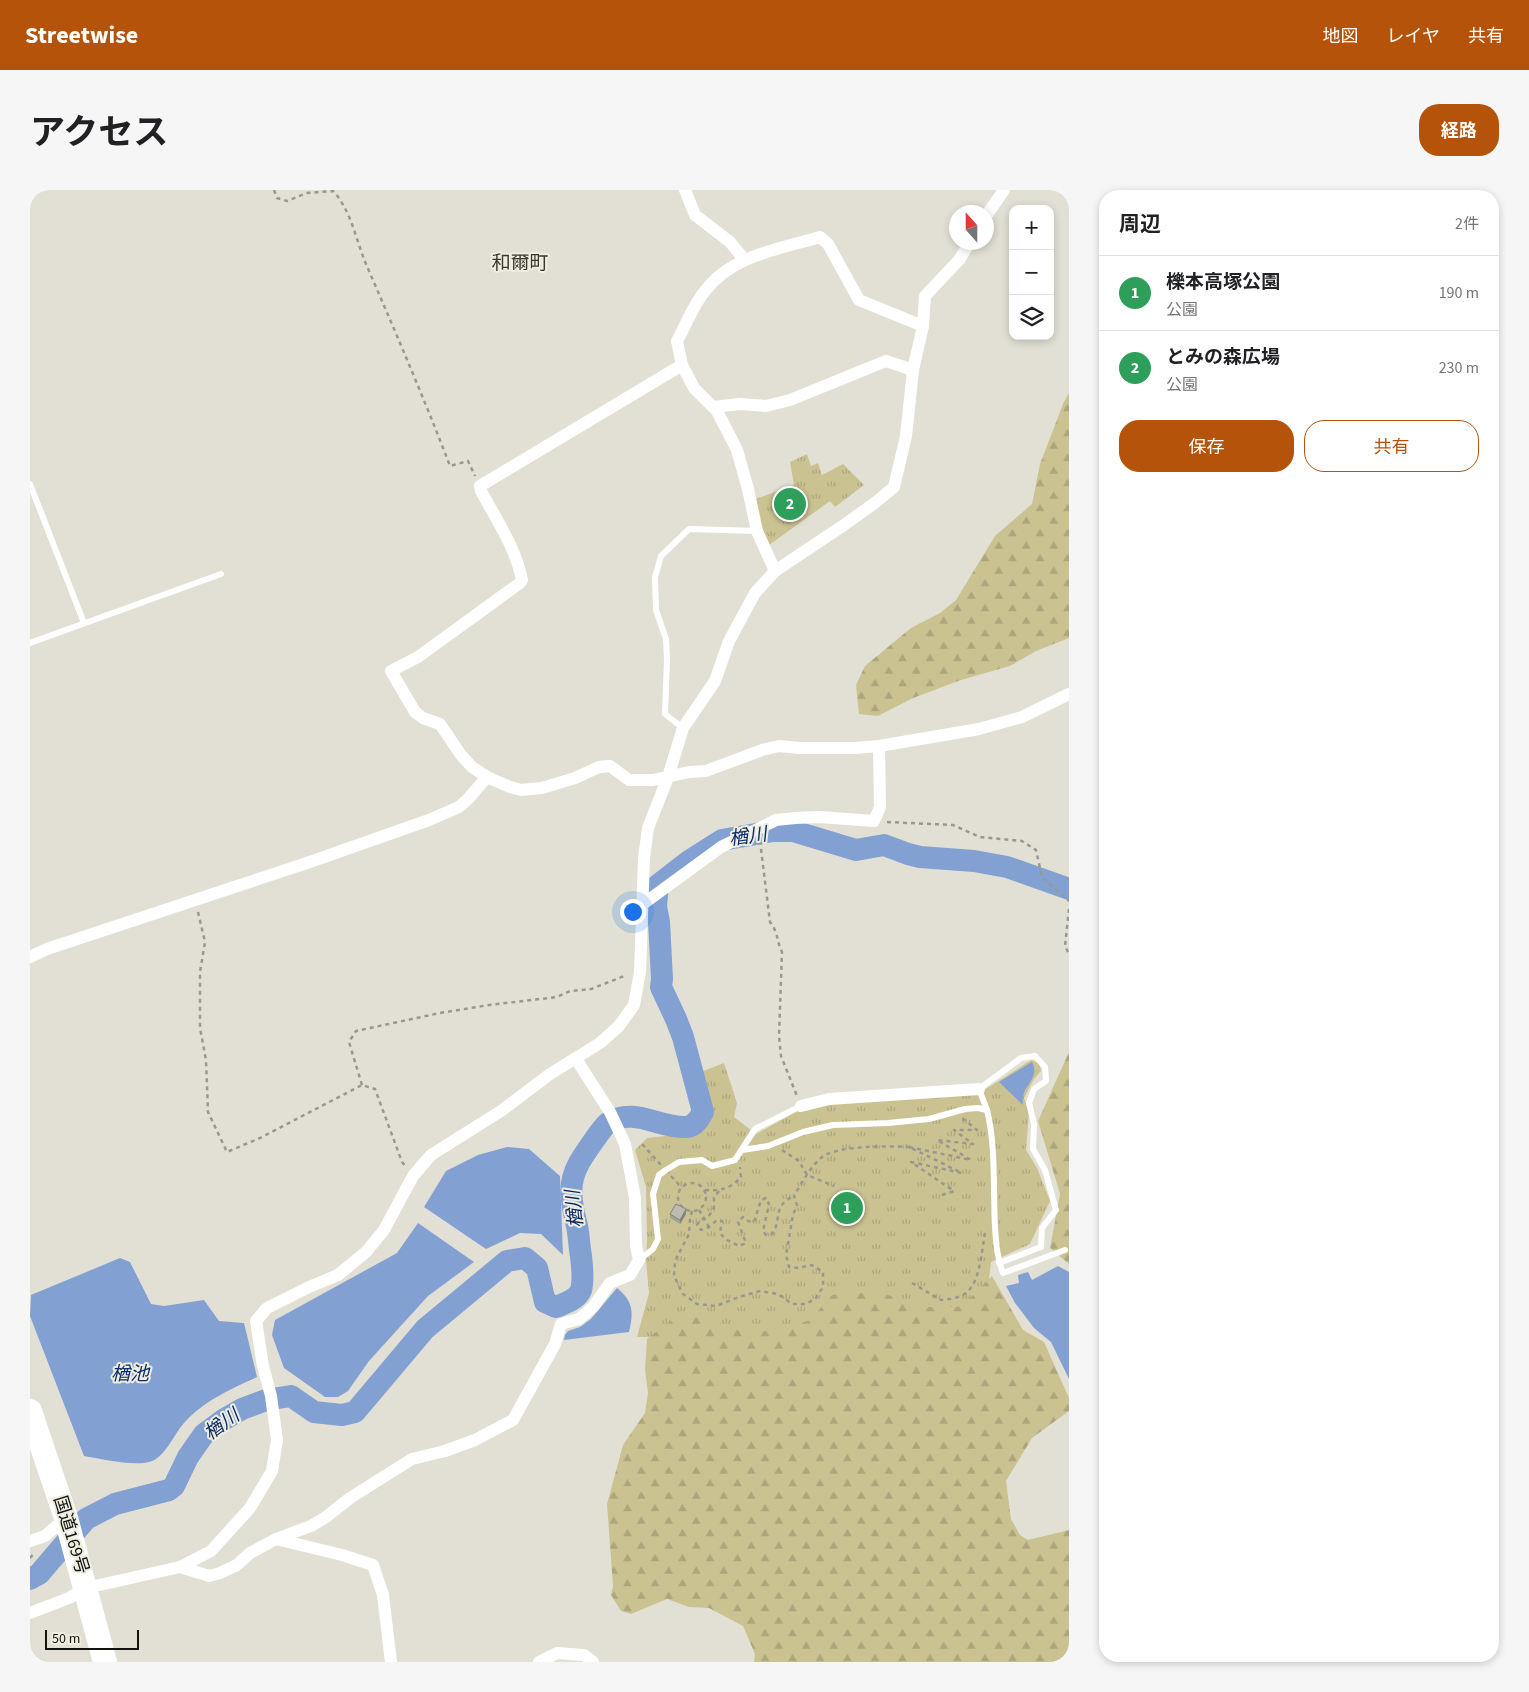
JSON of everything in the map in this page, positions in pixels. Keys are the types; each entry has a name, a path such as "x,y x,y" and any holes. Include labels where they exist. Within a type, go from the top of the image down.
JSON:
{"highway":[{"name":"国道169号","path":"30,1411 66,1518 106,1662"}],"street":[{"path":"685,190 695,215 730,242 744,259"},
{"path":"994,205 1004,190"},
{"path":"775,571 757,531 737,450 717,411 694,388 682,365 677,341 705,290 723,272 744,259 820,237 828,244 859,300 923,326"},
{"path":"30,1613 70,1598 86,1588 180,1568 211,1551 250,1508 272,1471 277,1440 271,1396 263,1366 256,1321 267,1308 338,1275 366,1252 384,1230 413,1176 430,1155 501,1111 550,1074 600,1043 619,1026 634,1005 640,972 644,858 648,828 668,777 683,728 715,681 729,641 755,593 775,571 844,525 894,487 906,436 913,370 923,326 925,296 959,260 965,250"},
{"path":"714,407 740,404 766,406 790,400 886,361 913,370"},
{"path":"682,365 480,486 507,539 520,570 522,580 418,657 391,671 415,712 423,718 440,724 472,767 510,788 521,790 542,788 575,778 599,766 610,766 629,780 653,780 690,772 706,771 762,750 779,746 800,748 879,746 979,729 1022,717 1069,694"},
{"path":"643,904 720,847 776,820 819,817 874,821 880,807 879,746"},
{"path":"30,957 47,949 429,820 459,807 487,777"},
{"path":"180,1568 209,1576 237,1565 250,1553 276,1539 311,1526 326,1517 350,1498 412,1459 444,1452 475,1440 513,1420 555,1344 561,1324 579,1319 593,1307 610,1283 630,1275 639,1260 636,1246 635,1198 625,1144 610,1112 576,1059"},
{"path":"801,1106 829,1099 979,1089"},
{"path":"30,1541 46,1536 66,1518"},
{"path":"276,1539 342,1555 373,1565 383,1595 391,1662"},
{"path":"539,1662 557,1653 584,1655 593,1662"}],"lane":[{"path":"30,484 84,623"},
{"path":"683,728 665,714 666,639 656,610 655,577 661,556 689,529 757,531"},
{"path":"30,644 221,574"},
{"path":"999,1263 1041,1247 1042,1228 1056,1210 1045,1170 1033,1149 1034,1124 1029,1103 1034,1089 1046,1081 1045,1067 1035,1056 1021,1058 979,1089 991,1127 997,1255 999,1263 1003,1273 1065,1250"},
{"path":"639,1260 653,1249 658,1239 654,1194 660,1175 679,1162 702,1160 712,1166 735,1160 755,1129 801,1106"},
{"path":"742,1150 768,1146 803,1132 833,1125 888,1123 929,1119 962,1110 978,1108 987,1110"}],"path":[{"path":"274,190 277,198 287,200 307,193 333,192 341,201 419,386 450,466 468,461 480,486"},
{"path":"874,821 953,825 980,837 1022,841 1036,850 1042,877 1069,901"},
{"path":"756,830 760,842 770,922 777,931 779,947 782,952 779,1036 782,1056 801,1106"},
{"path":"196,900 205,942 200,972 200,1028 206,1060 208,1112 227,1152 268,1134 362,1085 375,1089 402,1162 413,1176"},
{"path":"1069,909 1065,946 1069,954"},
{"path":"362,1085 349,1042 356,1031 440,1013 557,997 570,991 591,989 620,976 640,972"},
{"path":"719,1191 714,1198 714,1207 709,1216 699,1221 697,1225 701,1230 709,1227 717,1220 722,1221 720,1233 725,1239 739,1246 746,1243 738,1222 743,1217 748,1221 754,1222 761,1200 766,1198 769,1204 762,1231 766,1235 772,1234 776,1228 776,1217 780,1206 785,1200 794,1196 822,1156 840,1150 883,1146 909,1147 971,1160 937,1140 973,1144 954,1130 977,1130 962,1118 962,1110"},
{"path":"768,1146 785,1151 799,1161 807,1175 834,1186"},
{"path":"909,1147 962,1173 911,1162 954,1191 942,1195"},
{"path":"705,1190 719,1191 734,1186 741,1177 740,1164 735,1160"},
{"path":"694,1183 700,1185 705,1190 707,1197 705,1204 699,1210 686,1210 678,1200 679,1193 687,1184 694,1183"},
{"path":"692,1211 689,1234 675,1260 674,1276 682,1294 697,1304 716,1306 760,1291 778,1294 792,1304 806,1304 816,1298 823,1287 823,1272 812,1265 798,1268 789,1267 786,1256 793,1215 797,1205 794,1196"},
{"path":"699,1210 709,1227"},
{"path":"912,1283 941,1300 955,1298 967,1293 976,1281 985,1233"}],"green space":[{"path":"1069,393 1069,638 1036,651 1010,666 961,680 913,698 878,716 859,714 856,685 865,666 911,628 940,613 956,600 995,536 1032,504 1040,464"},
{"path":"807,454 811,466 818,463 822,475 843,464 864,485 835,507 830,501 765,548 753,500 794,485 790,462"},
{"path":"1069,1052 1069,1264 1050,1248 1060,1194 1038,1121"},
{"path":"1031,1060 1039,1063 1041,1071 1034,1079 1024,1098 1029,1112 1026,1150 1037,1168 1050,1201 1030,1244 991,1262 987,1297 959,1323 680,1337 637,1337 649,1293 646,1260 646,1187 635,1150 647,1138 693,1133 712,1108 701,1072 724,1063 737,1103 734,1117 756,1134 803,1108 840,1101 962,1093 986,1089"},
{"path":"992,1276 1023,1330 1044,1342 1069,1398 1069,1411 1032,1438 1006,1481 1011,1519 1020,1535 1028,1540 1069,1530 1069,1662 754,1662 755,1654 743,1626 709,1608 689,1607 667,1599 631,1614 621,1611 611,1595 613,1586 607,1504 623,1445 645,1413 648,1393 645,1369 647,1339 679,1315 712,1320 740,1331 771,1331 811,1320 830,1296 840,1293 881,1293 928,1307 957,1307 965,1303"}],"water":[{"path":"1032,1062 1034,1072 1024,1092 1023,1105 999,1082"},
{"path":"507,1147 529,1149 560,1176 563,1255 541,1234 520,1233 486,1249 424,1207 446,1171 478,1155"},
{"path":"418,1223 474,1262 428,1296 369,1361 348,1391 338,1397 325,1397 284,1368 272,1335 275,1320 397,1253"},
{"name":"楢池","path":"120,1258 130,1262 151,1304 164,1306 204,1300 219,1321 244,1323 257,1377 205,1404 180,1428 159,1457 143,1463 117,1462 84,1456 30,1316 31,1295"},
{"path":"1058,1266 1069,1272 1069,1379 1051,1342 1034,1328 1015,1303 1006,1286 1019,1283 1018,1275 1028,1272 1032,1280"},
{"path":"617,1288 631,1307 629,1332 564,1340 568,1331 580,1327 591,1319"}],"building":[{"path":"676,1204 686,1209 680,1220 670,1214"}],"waterway":[{"name":"楢川","path":"30,1579 39,1574 86,1519 115,1504 169,1490 174,1486 188,1457 204,1434 242,1409 266,1400 291,1396 314,1412 342,1415 355,1412 425,1329 507,1261 525,1258 537,1268 545,1302 556,1307 577,1296 581,1290 582,1273 578,1229 571,1194 575,1171 589,1148 605,1125 618,1118 637,1117 667,1125 687,1127 695,1124 703,1112 683,1037 661,987 659,922 656,906 658,885 689,861 722,840 773,831 793,831 856,850 884,845 920,857 974,861 1007,867 1069,889"}],"place":[{"name":"とみの森広場","path":"790,504"},
{"name":"櫟本高塚公園","path":"847,1208"}],"district":[{"name":"和爾町","path":"520,263"}]}
